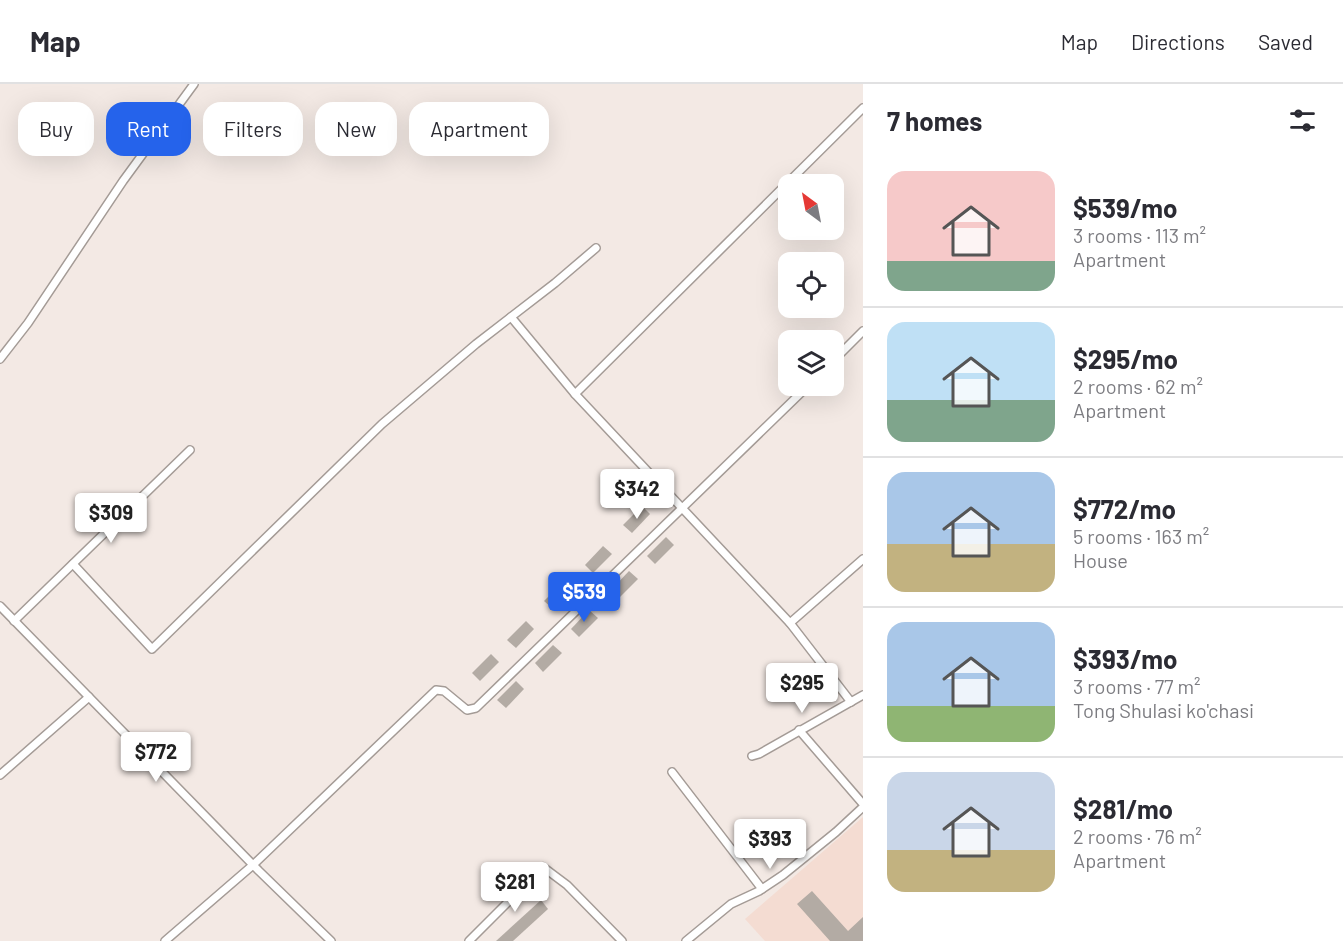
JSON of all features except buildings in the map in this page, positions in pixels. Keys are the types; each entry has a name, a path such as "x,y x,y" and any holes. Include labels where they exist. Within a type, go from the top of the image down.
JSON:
{"street":[{"path":"0,359 28,323 123,181 194,84"},
{"path":"575,394 863,108"},
{"path":"73,564 152,649 382,424 476,344 596,248"},
{"path":"511,317 575,394 790,623 851,702"},
{"path":"844,350 863,331"},
{"path":"165,941 253,865 436,690 444,691 467,710 476,708 798,396"},
{"path":"14,621 190,450"},
{"path":"790,623 863,559"},
{"path":"0,606 253,865 331,941"},
{"path":"752,756 863,695"},
{"path":"0,775 89,697"},
{"path":"686,941 731,904 762,889 783,875 836,832 863,805 799,730"},
{"path":"672,772 762,889"},
{"path":"469,941 543,867 567,885 622,941"}],"shaded area":[{"path":"863,817 863,941 765,941 745,919"}]}
